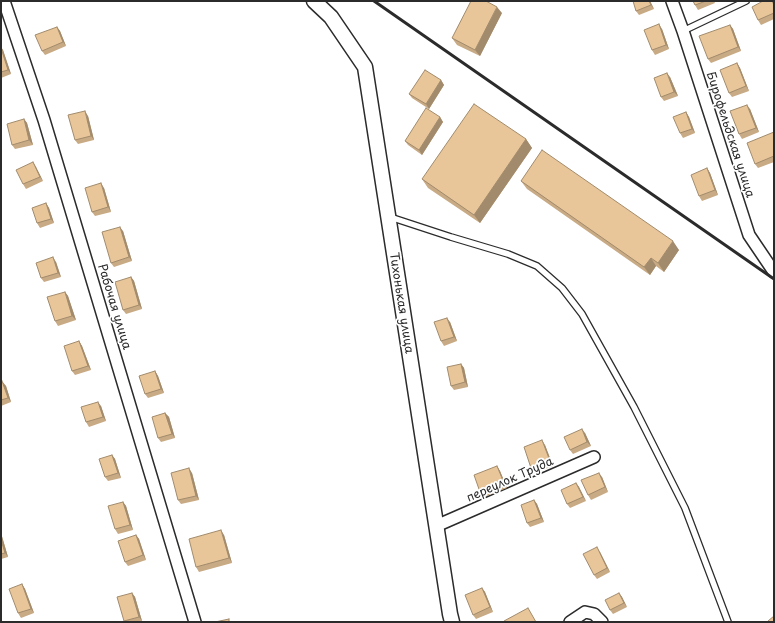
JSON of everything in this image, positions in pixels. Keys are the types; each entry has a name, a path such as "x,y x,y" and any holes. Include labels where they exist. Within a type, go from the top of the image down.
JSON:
{"street":[{"name":"Рабочая улица","path":"4,1 44,120 195,622"},
{"name":"Тихонькая улица","path":"314,1 331,16 365,68 452,622"},
{"name":"Бирофельдская улица","path":"672,1 750,236 774,272"},
{"name":"переулок Труда","path":"436,526 594,457"},
{"path":"570,622 585,612 594,614 602,622"}],"lane":[{"path":"683,31 746,1"},
{"path":"388,216 451,238 508,254 537,266 562,288 582,314 634,407 685,508 728,622"}],"building":[{"path":"471,1 486,1 497,7 475,50 452,38"},
{"path":"633,1 649,1 651,5 636,11"},
{"path":"693,1 706,1 695,5"},
{"path":"763,1 772,1 774,5 774,13 758,20 752,7"},
{"path":"659,24 666,45 652,50 644,30"},
{"path":"730,25 738,47 708,59 699,36"},
{"path":"57,27 63,42 42,51 35,35"},
{"path":"1,48 8,70 1,72"},
{"path":"737,63 746,86 729,93 720,70"},
{"path":"425,70 441,80 426,104 409,94"},
{"path":"667,73 674,92 661,97 654,78"},
{"path":"474,104 526,139 474,215 422,179"},
{"path":"747,105 756,128 739,134 730,111"},
{"path":"426,108 440,117 419,150 405,141"},
{"path":"85,111 91,136 75,140 68,115"},
{"path":"686,112 692,129 680,133 673,117"},
{"path":"24,119 29,140 12,145 7,124"},
{"path":"774,132 774,156 755,164 747,143"},
{"path":"542,150 673,241 658,263 651,258 644,267 521,181"},
{"path":"33,162 40,177 23,184 16,170"},
{"path":"707,168 715,190 699,196 691,175"},
{"path":"101,183 108,207 92,212 85,188"},
{"path":"46,203 51,219 37,223 32,208"},
{"path":"120,227 129,257 111,263 102,232"},
{"path":"53,257 58,273 41,278 36,263"},
{"path":"131,277 139,305 123,310 115,282"},
{"path":"65,292 72,316 55,321 47,297"},
{"path":"447,318 454,337 441,341 434,322"},
{"path":"79,341 88,366 72,371 64,346"},
{"path":"461,364 465,382 451,386 447,367"},
{"path":"155,371 161,389 145,394 139,376"},
{"path":"2,381 8,398 1,400 1,382"},
{"path":"98,402 103,417 86,422 81,407"},
{"path":"165,413 172,434 158,438 152,417"},
{"path":"582,429 587,442 570,450 564,437"},
{"path":"542,440 550,461 531,468 524,447"},
{"path":"112,455 118,473 105,477 99,459"},
{"path":"497,466 504,483 480,492 474,475"},
{"path":"189,468 196,496 178,500 171,473"},
{"path":"599,473 605,487 588,495 581,480"},
{"path":"576,483 583,497 567,504 561,490"},
{"path":"534,500 541,518 527,523 521,505"},
{"path":"123,502 130,525 115,529 108,506"},
{"path":"221,530 229,558 196,567 189,539"},
{"path":"136,535 143,555 125,562 118,541"},
{"path":"1,540 5,553 1,554"},
{"path":"597,547 607,568 594,575 583,554"},
{"path":"22,584 31,609 18,613 9,589"},
{"path":"482,588 490,607 473,615 465,595"},
{"path":"132,593 139,617 124,621 117,597"},
{"path":"619,593 624,603 610,610 605,600"},
{"path":"528,608 536,622 504,621"},
{"path":"774,616 774,622 768,621"},
{"path":"229,619 229,622 215,622"}],"railway":[{"path":"374,1 774,279"}]}
